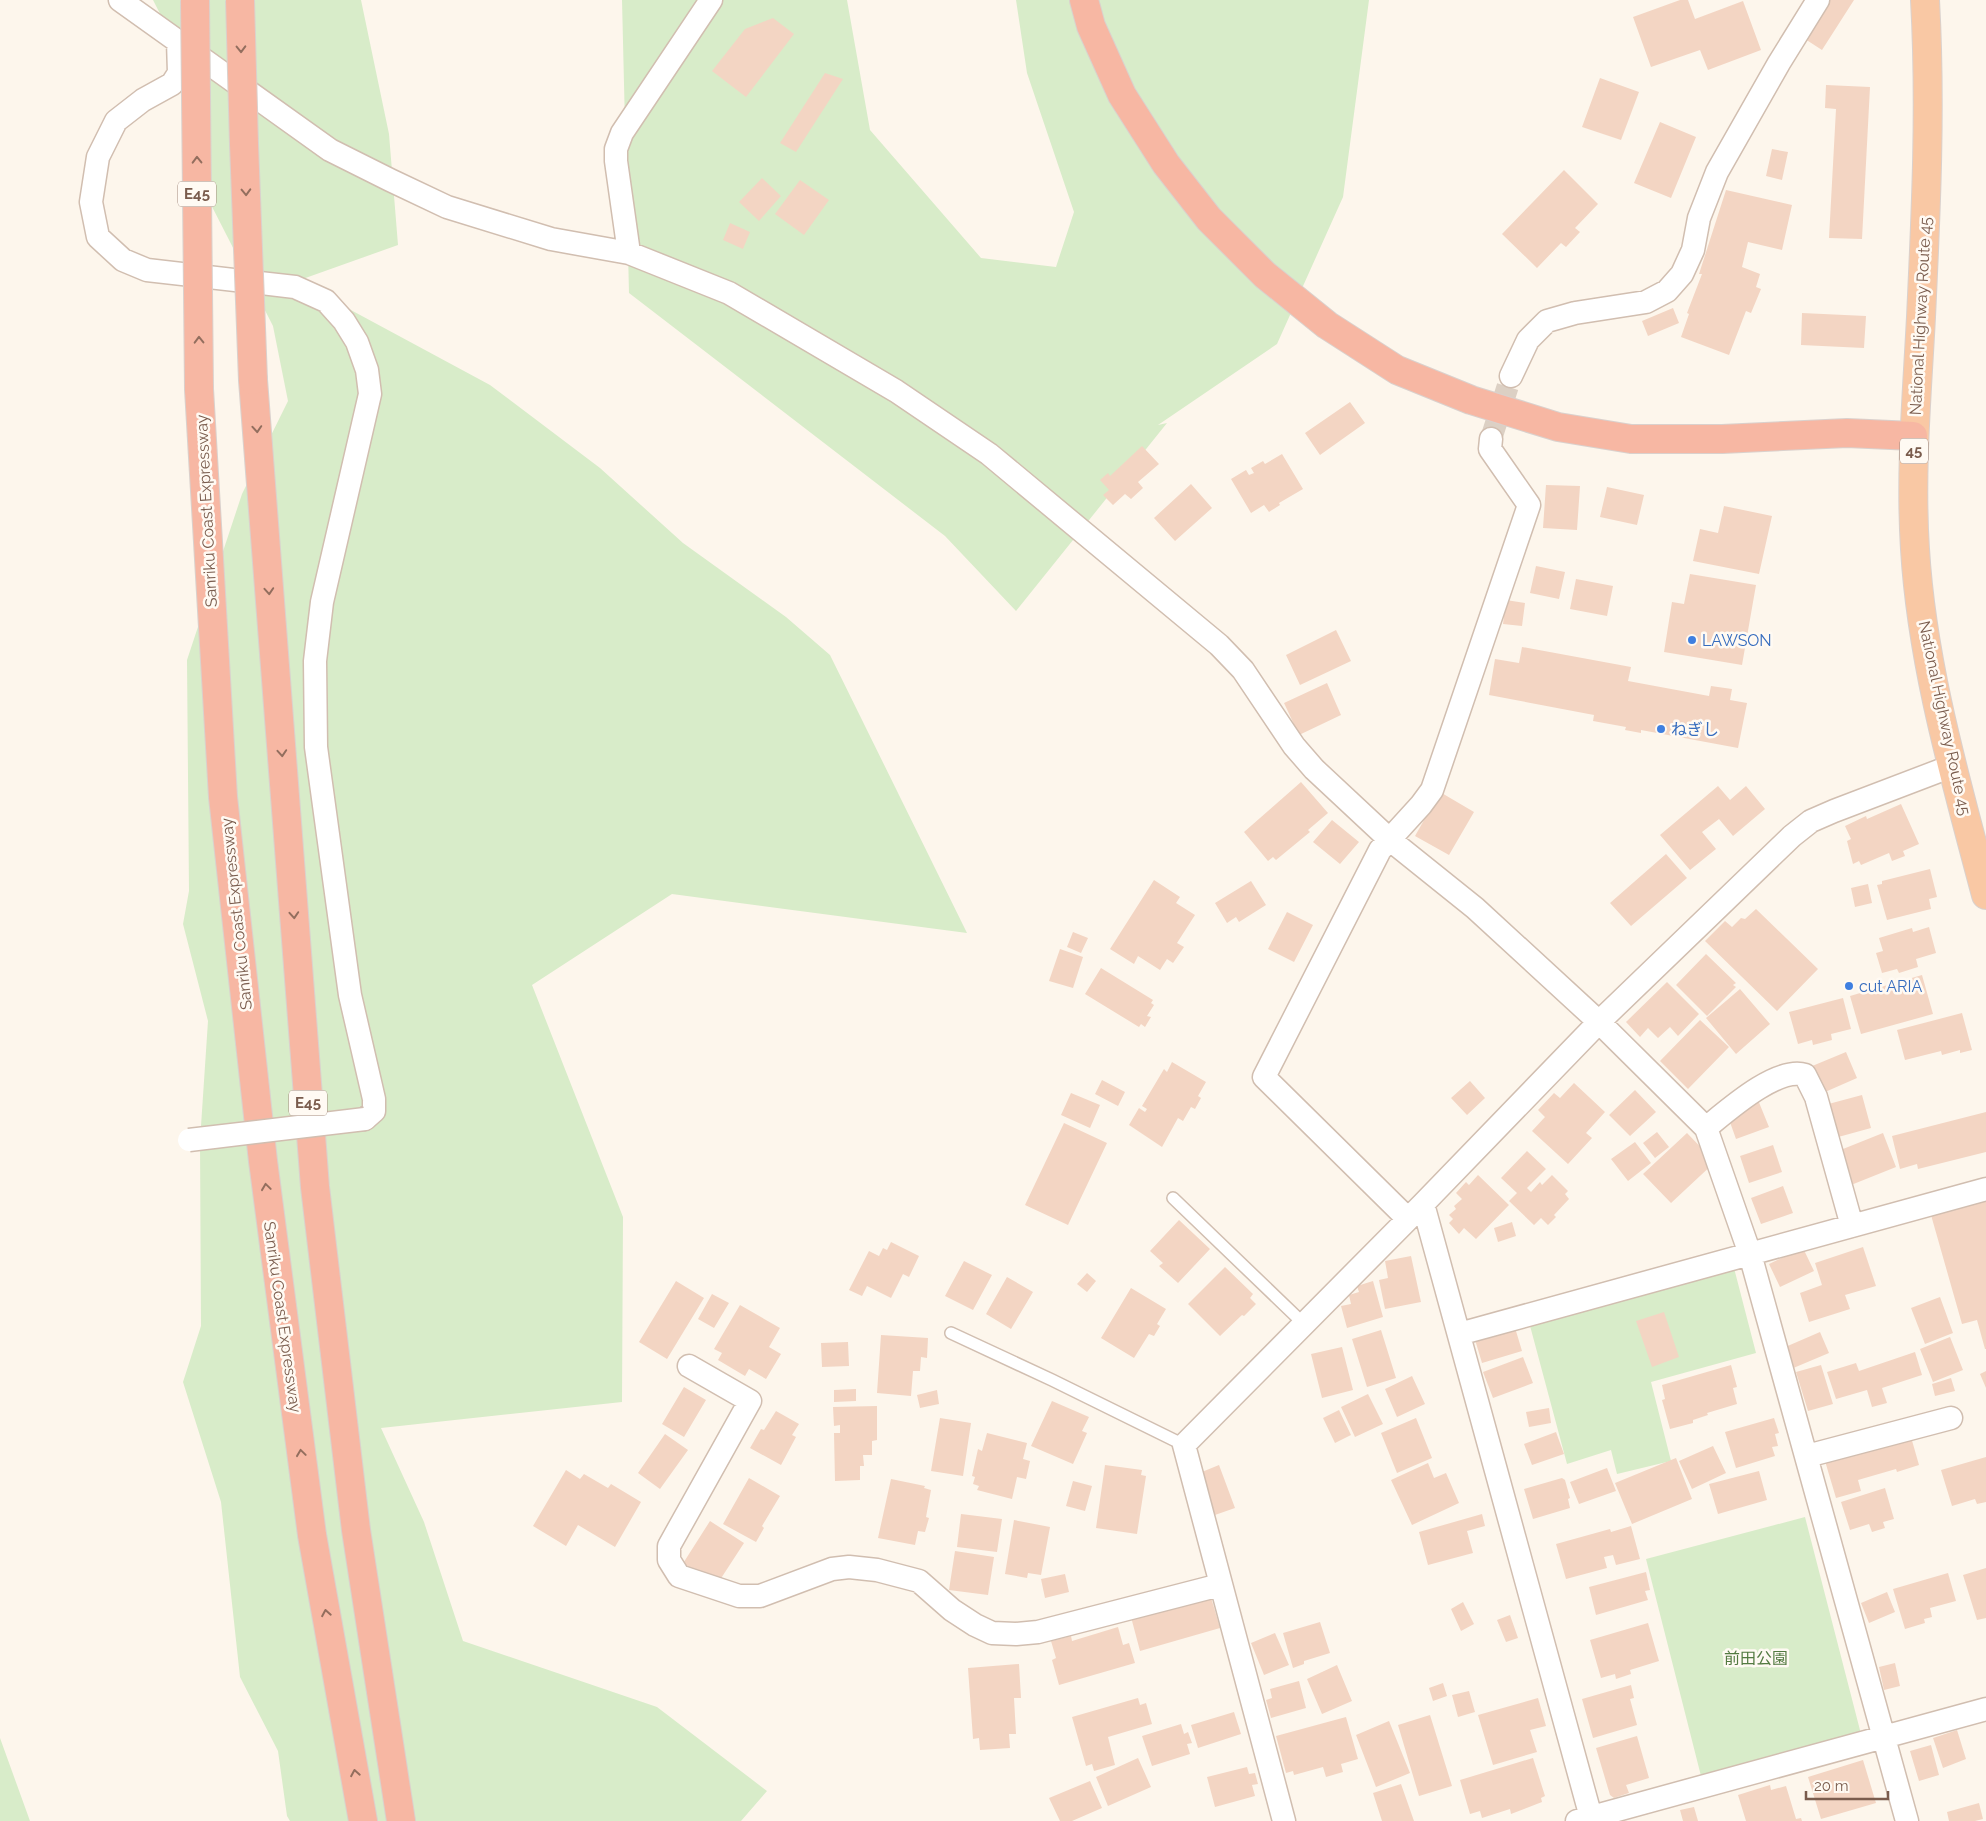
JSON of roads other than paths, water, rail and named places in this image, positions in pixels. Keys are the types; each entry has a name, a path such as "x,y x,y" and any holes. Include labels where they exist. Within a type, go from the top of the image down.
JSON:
{"highway":[{"name":"Sanriku Coast Expressway","path":"195,0 199,389 223,797 263,1161 312,1535 363,1821"},
{"name":"E45","path":"240,0 253,380 315,1187 356,1530 401,1821"},
{"path":"1084,0 1091,26 1122,95 1166,164 1209,218 1266,275 1327,325 1396,370 1471,400 1558,427 1630,439 1722,439 1848,433 1913,436"},
{"name":"National Highway Route 45","path":"1925,0 1929,67 1926,222 1913,436 1915,549 1925,640 1952,766 1986,895"}],"street":[{"path":"120,0 330,150 447,207 551,239 629,253 729,293 896,391 989,454 1219,645 1243,670 1294,746 1314,769 1389,839 1475,908 1599,1022 1706,1128 1750,1254 1907,1821"},
{"path":"629,253 616,149 622,133 711,0"},
{"path":"1512,376 1528,340 1547,321 1575,313 1646,302 1667,291 1682,274 1693,250 1700,218 1717,172 1779,63 1818,0"},
{"path":"178,41 179,73 172,84 143,100 116,121 98,157 91,202 98,237 123,260 147,270 295,287 326,302 344,321 357,342 367,370 370,394 322,602 315,661 317,756 350,995 374,1100 374,1111 365,1119 189,1140"},
{"path":"1491,440 1490,449 1529,505 1432,790 1421,805 1380,850 1264,1077 1416,1212 1459,1334 1587,1820 1986,1708"},
{"path":"1284,1821 1184,1445 1416,1212 1599,1022 1792,836 1811,821 1952,766"},
{"path":"1706,1128 1746,1094 1780,1077 1797,1073 1805,1076 1816,1098 1852,1226"},
{"path":"1459,1334 1986,1189"},
{"path":"689,1366 750,1401 669,1546 669,1560 679,1576 739,1596 760,1596 832,1569 850,1567 877,1570 919,1581 952,1610 975,1625 992,1633 1016,1634 1038,1632 1220,1585"},
{"path":"1807,1456 1951,1418"}],"lane":[{"path":"1173,1198 1304,1324"},
{"path":"951,1333 1184,1445"}],"tunnel":[{"path":"1491,439 1511,376"}],"place":[{"name":"LAWSON","path":"1692,640"},
{"name":"ねぎし","path":"1661,729"},
{"name":"cut ARIA","path":"1849,986"}],"park label":[{"name":"前田公園","path":"1756,1658"}]}
